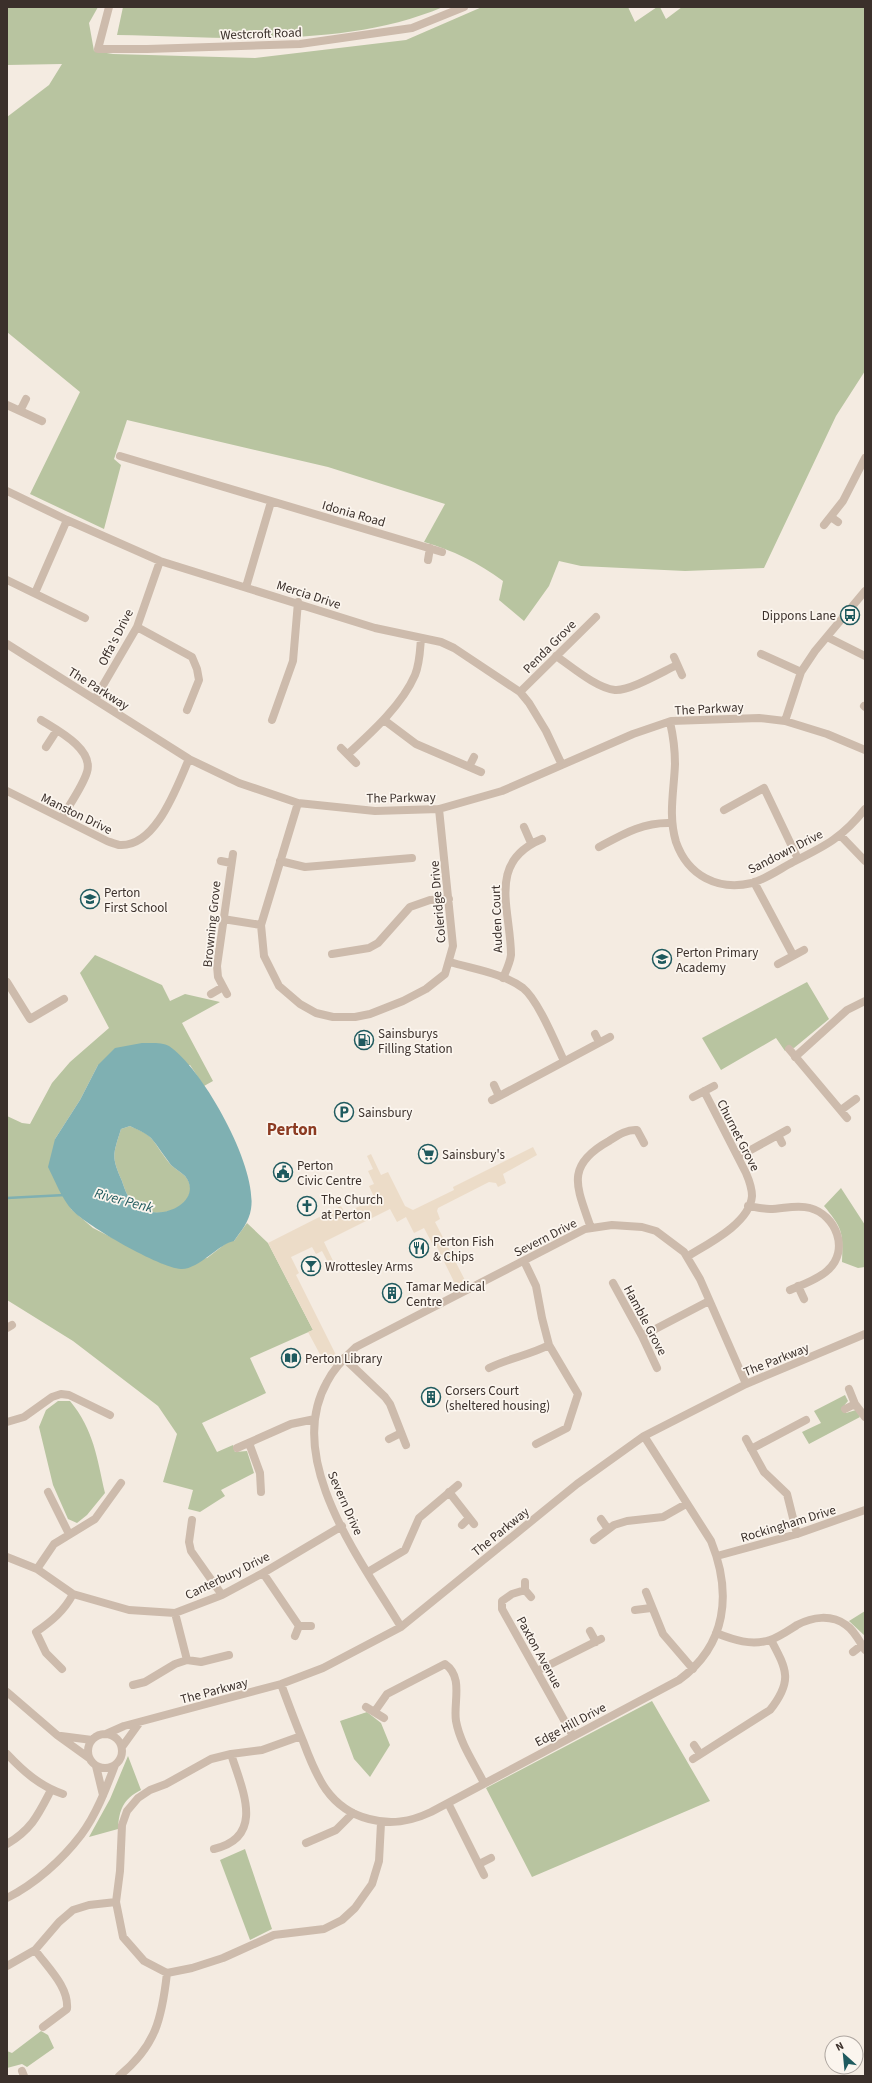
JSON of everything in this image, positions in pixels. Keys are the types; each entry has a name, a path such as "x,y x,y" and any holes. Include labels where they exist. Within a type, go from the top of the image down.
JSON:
{"street":[{"name":"Westcroft Road","path":"109,7 98,48 147,49 300,44 412,28 464,7"},
{"path":"20,411 26,399"},
{"path":"7,405 42,421"},
{"name":"Idonia Road","path":"120,456 442,552"},
{"path":"824,525 854,482 865,458"},
{"name":"Mercia Drive","path":"7,491 67,520 160,560 298,602 375,628 441,642 454,648 520,692 529,703 546,731 562,765"},
{"path":"246,587 271,502"},
{"path":"831,517 838,522"},
{"path":"35,593 67,520"},
{"path":"428,560 430,548"},
{"name":"Offa's Drive","path":"95,699 137,627 160,560"},
{"path":"7,580 86,618"},
{"path":"785,721 801,672 827,637 865,591"},
{"path":"272,720 293,661 298,602"},
{"name":"Penda Grove","path":"520,692 596,617"},
{"path":"137,627 192,657 198,669 199,680 187,710"},
{"path":"827,637 865,656"},
{"path":"348,754 384,720 415,674 421,638"},
{"name":"The Parkway","path":"7,644 189,759 239,783 298,802 375,812 439,809 502,791 633,734 670,722 759,718 785,721 827,734 865,750"},
{"path":"761,654 801,672"},
{"path":"556,656 597,683 616,690 626,688 676,661 682,675"},
{"path":"41,720 78,746 88,763 87,772 62,818"},
{"path":"384,720 416,744 481,772"},
{"name":"Sandown Drive","path":"670,722 675,763 671,801 671,823 680,851 688,864 700,876 715,883 733,886 754,882 841,836 865,809"},
{"path":"46,747 57,730"},
{"path":"341,748 356,763"},
{"path":"469,767 474,757"},
{"name":"Manston Drive","path":"7,791 107,841 119,845 132,843 150,832 170,802 189,759"},
{"path":"724,810 764,788 798,859"},
{"name":"Coleridge Drive","path":"298,802 261,925 264,956 280,986 300,1004 316,1013 333,1017 355,1017 370,1014 403,1001 436,982 445,974 450,962 453,946 439,809"},
{"path":"599,847 636,828 654,822 671,823"},
{"path":"524,827 531,844"},
{"path":"841,836 865,861"},
{"name":"Auden Court","path":"503,978 508,968 511,956 505,885 509,869 517,854 531,844 542,839"},
{"name":"Browning Grove","path":"211,994 225,991 218,976 217,966 233,854"},
{"path":"280,861 305,867 412,858"},
{"path":"221,861 231,863"},
{"path":"754,882 793,955"},
{"path":"332,954 369,948 378,943 410,907 430,900 449,899"},
{"path":"223,919 261,925"},
{"path":"778,964 804,950"},
{"path":"450,962 503,978 523,988 529,995 564,1061"},
{"path":"7,982 30,1019 64,999"},
{"path":"795,1057 847,1010 865,1001"},
{"path":"494,1085 495,1098 564,1061 597,1038 610,1037"},
{"path":"789,1049 847,1118"},
{"name":"Churnet Grove","path":"692,1096 714,1086"},
{"name":"Churnet Grove","path":"688,1256 729,1230 744,1215 752,1198 750,1184 738,1157 704,1091"},
{"path":"841,1110 856,1099"},
{"path":"591,1228 577,1182 578,1174 584,1160 594,1149 628,1131 637,1130 644,1143"},
{"path":"738,1157 787,1130"},
{"path":"778,1135 782,1143"},
{"path":"748,1206 770,1209 808,1207 823,1212 836,1230 838,1240 837,1260 828,1271 790,1290"},
{"name":"Severn Drive","path":"401,1627 342,1526 319,1473 314,1441 315,1419 327,1382 344,1358 362,1343 591,1228 612,1225 642,1227 656,1231 667,1238 688,1256 746,1384"},
{"path":"524,1261 536,1286 549,1345 578,1394 567,1428 536,1444"},
{"name":"Hamble Grove","path":"613,1284 642,1336 657,1368"},
{"path":"798,1286 804,1299"},
{"path":"642,1336 709,1300"},
{"name":"The Parkway","path":"106,1734 124,1726 280,1684 323,1668 401,1627 539,1514 605,1463 644,1436 746,1384 865,1334"},
{"path":"489,1368 503,1361 538,1351 549,1345"},
{"path":"344,1358 385,1397 406,1445"},
{"path":"849,1389 855,1404 865,1417"},
{"path":"7,1422 24,1417 52,1397 61,1394 69,1395 110,1415"},
{"path":"845,1410 855,1404"},
{"path":"237,1448 291,1424 315,1419"},
{"path":"751,1449 806,1420"},
{"path":"389,1439 402,1433"},
{"name":"Edge Hill Drive","path":"280,1684 316,1776 329,1795 338,1804 353,1813 382,1822 404,1822 416,1819 448,1803 653,1695 693,1669 701,1660 716,1633 723,1607 724,1593 717,1556 711,1541 644,1436"},
{"path":"746,1439 764,1472 786,1494 797,1534"},
{"path":"249,1443 260,1473 261,1492"},
{"path":"37,1569 54,1544 95,1519 121,1483"},
{"path":"368,1572 405,1550 419,1518 458,1485"},
{"path":"48,1492 69,1534"},
{"path":"450,1492 472,1521 462,1525"},
{"path":"594,1540 614,1525 627,1521 663,1517 686,1504"},
{"name":"Rockingham Drive","path":"717,1556 797,1534 865,1510"},
{"path":"601,1519 608,1529"},
{"path":"192,1520 189,1542 191,1551 222,1594"},
{"name":"Canterbury Drive","path":"7,1557 37,1569 73,1594 129,1610 175,1613 222,1594 263,1573 342,1526"},
{"path":"263,1573 299,1626"},
{"name":"Paxton Avenue","path":"531,1597 525,1586 502,1601 502,1609 573,1736"},
{"path":"646,1592 663,1634 693,1669"},
{"path":"62,1669 46,1653 36,1632 53,1621 62,1612 73,1594"},
{"path":"635,1610 652,1608"},
{"path":"175,1613 187,1660"},
{"path":"716,1633 738,1641 752,1643 771,1640 806,1620 819,1617 834,1619 847,1625 864,1647 853,1652"},
{"path":"299,1626 311,1626"},
{"path":"295,1636 299,1626"},
{"path":"537,1671 599,1640 590,1631"},
{"path":"694,1745 696,1757 770,1710 777,1701 784,1687 785,1669 771,1640"},
{"path":"133,1685 145,1682 175,1664 187,1660 201,1662 230,1655"},
{"path":"375,1711 387,1694 445,1664 451,1671 457,1687 456,1717 460,1735 484,1784"},
{"path":"7,1692 57,1735 89,1758 96,1766 103,1795"},
{"path":"366,1707 375,1711 384,1718"},
{"path":"122,1747 140,1722"},
{"path":"7,1898 36,1880 82,1834 103,1795 115,1765 122,1756 122,1747 116,1738 106,1734 101,1734 92,1740 89,1746 89,1758"},
{"path":"57,1735 92,1740"},
{"path":"301,1736 262,1750 231,1754 211,1759 172,1781 150,1790 138,1798 127,1811 122,1825 120,1871 116,1902 123,1937 144,1961 167,1973 192,1968 223,1958 274,1935 324,1929 342,1920 355,1908 372,1884 379,1861 382,1822"},
{"path":"7,1754 26,1774 51,1790 63,1794"},
{"path":"214,1849 228,1846 236,1839 247,1819 246,1799 231,1754"},
{"path":"96,1766 106,1768 115,1765"},
{"path":"7,1844 24,1833 35,1821 51,1790"},
{"path":"448,1803 484,1875"},
{"path":"306,1843 336,1830 353,1813"},
{"path":"479,1864 491,1858"},
{"path":"7,1966 35,1950 59,1922 73,1910 89,1905 116,1902"},
{"path":"35,1950 66,1992 68,2000 67,2009 43,2027"},
{"path":"119,2076 131,2066 146,2047 158,2026 163,2005 167,1973"}],"green space":[{"path":"7,7 98,7 89,23 94,51 113,54 255,58 406,40 482,7 628,7 635,22 657,7 660,7 666,19 682,7 865,7 865,371 836,416 764,568 685,571 581,566 559,561 549,586 524,621 499,600 503,581 484,568 465,558 424,542 445,504 328,467 127,420 114,459 121,465 104,529 30,494 80,392 7,332 7,117 49,85 62,64 7,65"},
{"path":"123,7 443,7 405,20 365,29 324,35 282,38 240,38 117,35"},
{"path":"95,955 162,985 170,1001 185,994 220,1002 182,1023 213,1081 204,1086 190,1065 98,1065 80,1100 55,1139 71,1209 93,1228 164,1264 207,1258 229,1241 234,1241 247,1223 268,1243 313,1330 250,1358 266,1393 202,1423 217,1452 233,1445 235,1452 247,1451 254,1473 221,1490 225,1496 200,1512 188,1509 193,1490 163,1482 177,1434 158,1406 73,1341 7,1300 7,1116 22,1123 30,1124 52,1083 70,1062 109,1028 80,973"},
{"path":"807,982 829,1019 794,1048 789,1047 785,1051 776,1038 721,1070 702,1038"},
{"path":"130,1126 144,1132 149,1136 171,1165 185,1176 190,1186 189,1195 184,1203 175,1209 153,1213 141,1209 128,1197 116,1166 114,1155 121,1129"},
{"path":"841,1188 865,1225 865,1267 858,1268 842,1262 842,1237 835,1220 824,1206"},
{"path":"845,1395 848,1401 842,1408 846,1413 856,1410 860,1417 809,1444 802,1432 821,1423 814,1411"},
{"path":"58,1401 70,1401 90,1434 97,1456 105,1493 87,1515 77,1523 68,1519 53,1485 39,1427 46,1410"},
{"path":"865,1611 865,1636 849,1621"},
{"path":"652,1701 710,1801 532,1877 486,1788"},
{"path":"367,1712 381,1723 390,1745 370,1777 354,1759 340,1721"},
{"path":"128,1756 141,1790 130,1797 123,1806 119,1816 118,1829 89,1837 110,1799"},
{"path":"245,1849 272,1929 250,1940 220,1860"},
{"path":"41,2031 48,2035 54,2048 27,2067 22,2064 7,2068 7,2051 12,2053"}],"shaded area":[{"path":"533,1147 537,1155 503,1174 506,1183 498,1187 496,1183 489,1182 438,1208 437,1211 440,1219 435,1222 467,1284 458,1290 436,1245 433,1245 424,1228 414,1233 406,1217 397,1222 390,1209 324,1242 336,1267 331,1268 322,1251 316,1254 312,1247 291,1257 299,1273 296,1275 338,1359 331,1366 326,1356 322,1358 308,1332 313,1330 268,1243 341,1206 345,1213 375,1199 369,1186 374,1184 368,1171 373,1169 367,1156 371,1154 381,1175 388,1172 405,1206 413,1210 454,1190 453,1187"}],"water":[{"path":"142,1043 160,1043 169,1046 183,1058 212,1097 237,1145 246,1169 251,1191 251,1209 244,1226 234,1241 222,1246 202,1261 188,1268 181,1269 157,1262 92,1226 72,1210 65,1201 48,1167 55,1139 80,1100 98,1065 115,1048","holes":["130,1126 151,1138 171,1165 185,1176 190,1186 189,1195 183,1202 174,1208 164,1212 152,1212 141,1209 128,1197 116,1166 114,1155 121,1129"]}],"waterway":[{"name":"River Penk","path":"7,1198 65,1195"}],"place":[{"name":"Dippons Lane","path":"850,615"},
{"name":"Perton First School","path":"90,899"},
{"name":"Perton Primary Academy","path":"662,959"},
{"name":"Sainsburys Filling Station","path":"364,1040"},
{"name":"Sainsbury","path":"344,1112"},
{"name":"Sainsbury's","path":"428,1154"},
{"name":"Perton Civic Centre","path":"283,1172"},
{"name":"The Church at Perton","path":"307,1206"},
{"name":"Perton Fish & Chips","path":"419,1248"},
{"name":"Wrottesley Arms","path":"311,1266"},
{"name":"Tamar Medical Centre","path":"392,1293"},
{"name":"Perton Library","path":"291,1358"},
{"name":"Corsers Court (sheltered housing)","path":"431,1397"}],"district":[{"name":"Perton","path":"292,1129"}]}
